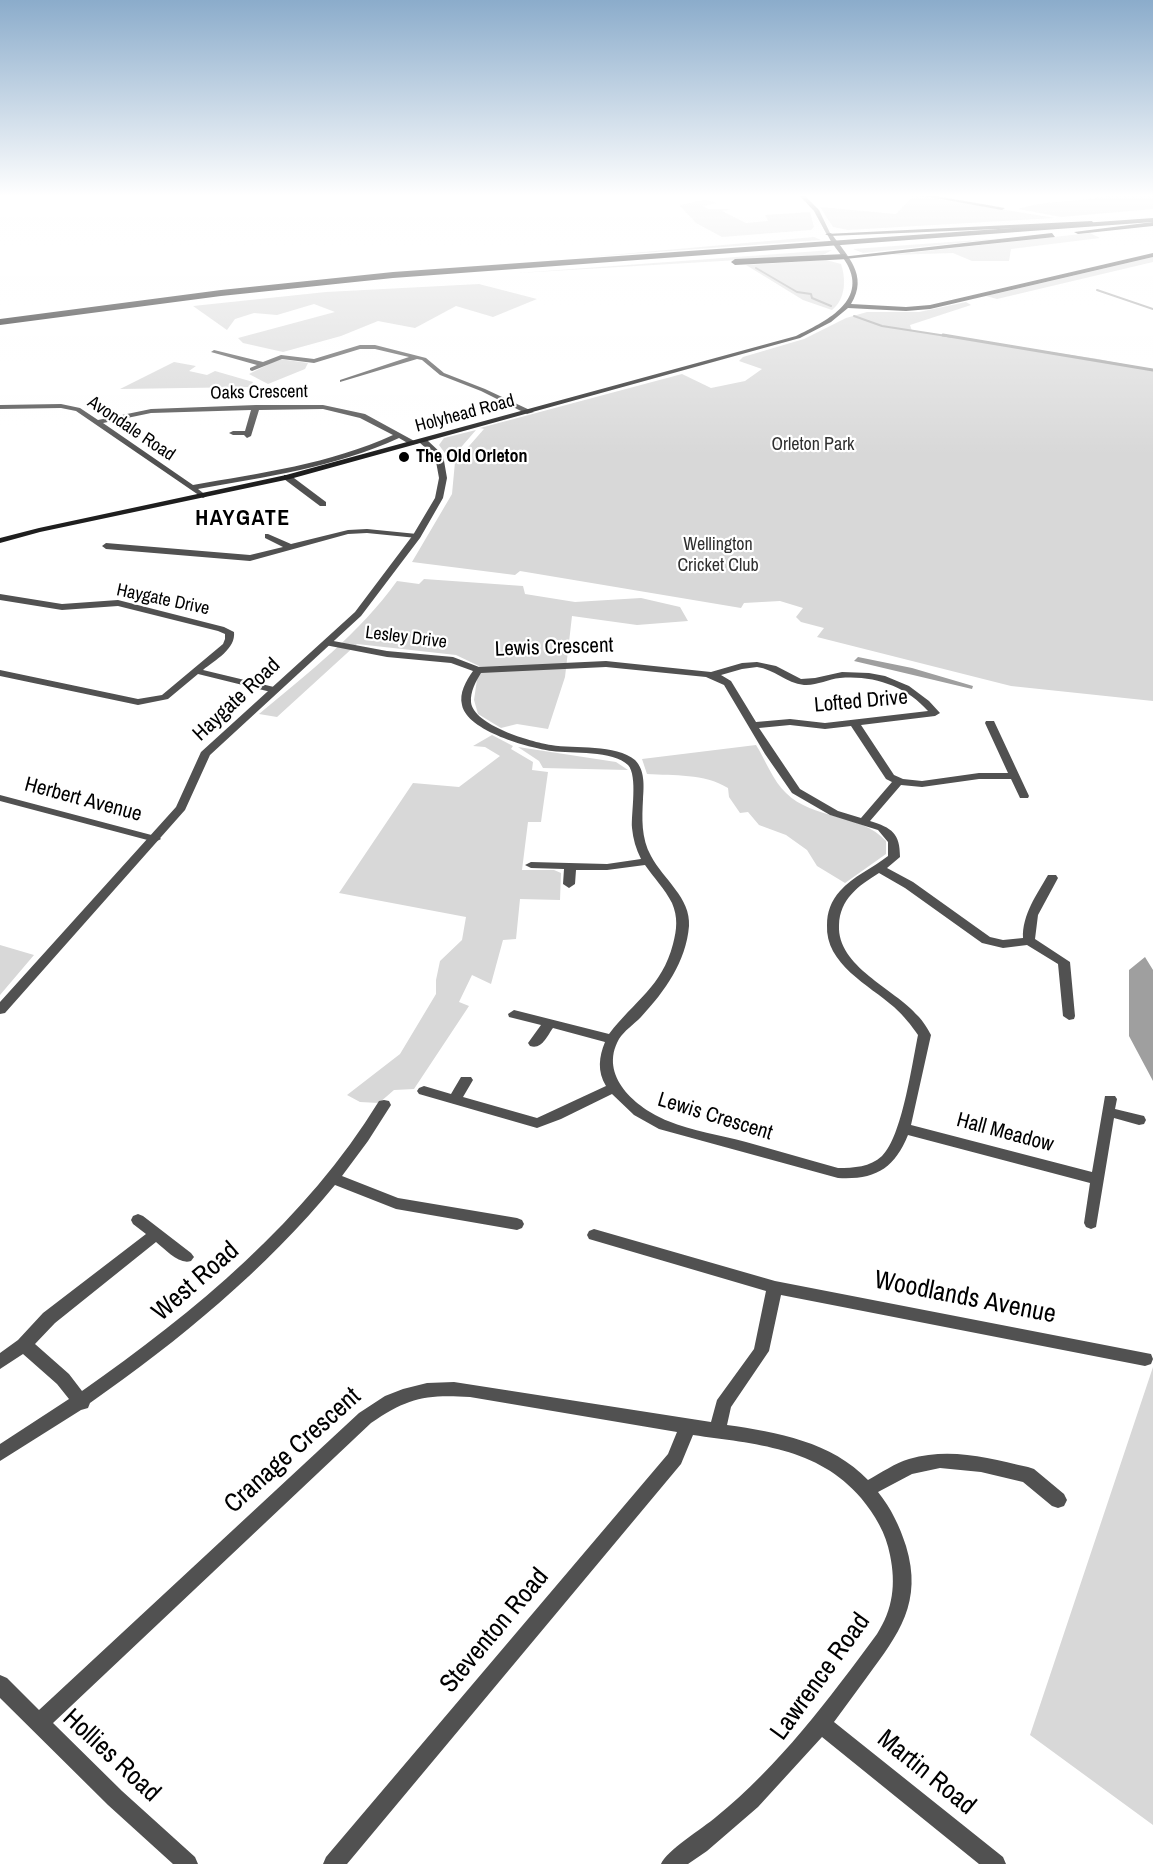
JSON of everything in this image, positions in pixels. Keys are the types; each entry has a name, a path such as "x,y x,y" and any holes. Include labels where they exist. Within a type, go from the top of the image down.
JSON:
{"highway":[{"path":"0,322 320,281"},
{"path":"281,286 332,281"},
{"path":"0,327 103,312 370,281"},
{"path":"103,312 352,286 432,281"}],"main road":[{"path":"856,281 854,295 863,301 886,309"},
{"path":"846,306 906,309 957,302 1045,281"},
{"name":"Holyhead Road","path":"0,541 50,528 287,477 771,346 819,327 846,306 854,295"}],"street":[{"path":"252,369 286,357 314,361 366,347 417,357 431,364 442,374 530,412"},
{"path":"215,355 263,364"},
{"path":"341,378 399,365 417,357"},
{"path":"309,368 314,361"},
{"name":"Avondale Road","path":"0,407 70,407 83,412 203,496"},
{"path":"233,433 247,435 256,408"},
{"name":"Oaks Crescent","path":"99,422 163,410 338,409 375,421 399,435 418,442"},
{"name":"Holyhead Road","path":"191,488 290,470 375,446 399,435"},
{"name":"Haygate Road","path":"0,1010 155,839 181,807 205,754 358,614 417,536 439,498 443,478 439,455 418,442"},
{"path":"287,477 323,504"},
{"path":"106,546 260,558 338,530 417,536"},
{"path":"268,536 290,547"},
{"path":"260,558 269,566"},
{"name":"Haygate Drive","path":"0,597 62,607 118,603 229,632 230,639 227,645 165,697 138,702 0,673"},
{"name":"Lesley Drive","path":"328,643 387,654 453,660 478,669"},
{"name":"Lofted Drive","path":"711,675 746,664 761,664 782,672 789,678 805,682 842,675 872,676 908,687 935,713 825,726 752,721"},
{"name":"Lewis Crescent","path":"612,1039 656,993 675,965 683,924 673,893 648,861 637,836 638,771 631,762 620,757 521,741 479,722 468,713 465,702 469,683 478,669 635,665 711,675 728,683 770,754 796,791 834,813 865,820 882,828 894,842 894,857 849,889 835,906 831,924 831,942 841,957 910,1014 925,1035 903,1128 890,1157 874,1168 857,1174 838,1173 664,1125 643,1115 613,1089"},
{"path":"195,671 275,690"},
{"path":"990,723 1024,796"},
{"path":"855,724 890,777 898,782 912,784 979,776 1013,776"},
{"path":"865,820 898,782"},
{"name":"Herbert Avenue","path":"0,798 155,839"},
{"path":"531,866 618,866 648,861"},
{"path":"569,884 570,867"},
{"path":"880,869 909,885 986,940 1003,944 1029,941 1064,962 1069,1017"},
{"path":"1029,941 1027,925 1031,913 1044,899 1052,879"},
{"path":"424,1091 537,1123 554,1118 600,1093 613,1089 605,1064 612,1039 514,1014"},
{"path":"535,1043 549,1024"},
{"path":"455,1098 466,1080"},
{"name":"West Road","path":"0,1453 82,1403 161,1345 247,1271 335,1179 384,1105"},
{"path":"1091,1223 1109,1105 1139,1120"},
{"name":"Hall Meadow","path":"903,1128 1096,1179"},
{"path":"335,1179 396,1203 517,1224"},
{"path":"138,1221 186,1257"},
{"path":"0,1362 24,1345 49,1318 155,1235"},
{"name":"Woodlands Avenue","path":"594,1235 775,1287 1145,1359"},
{"path":"718,1430 723,1406 761,1351 775,1287"},
{"path":"24,1345 63,1379 82,1403"},
{"name":"Cranage Crescent","path":"38,1724 366,1418 390,1399 412,1390 439,1388 470,1390 688,1426"},
{"name":"Lawrence Road","path":"671,1864 703,1842 783,1770 822,1725 889,1633 900,1605 898,1546 888,1520 855,1478 827,1458 718,1430 688,1426"},
{"name":"Steventon Road","path":"333,1864 675,1459 688,1426"},
{"path":"866,1490 909,1467 940,1460 981,1464 1028,1475 1058,1500"},
{"name":"Hollies Road","path":"0,1685 38,1724 188,1864"},
{"name":"Martin Road","path":"822,1725 996,1864"}],"green space":[{"path":"772,281 844,281 840,300 832,310 803,300"},
{"path":"1050,281 1073,281 997,299 986,296"},
{"path":"479,284 537,299 493,317 456,306 415,328 378,321 341,336 283,352 243,343 238,338 335,312 314,304 277,315 254,313 235,319 227,330 193,306 326,292"},
{"name":"Orleton Park","path":"966,302 971,305 910,325 912,331 1098,359 1153,370 1153,701 1011,686 817,637 824,628 801,622 796,617 803,608 780,601 744,603 741,608 520,571 515,575 412,562 452,494 455,462 484,429 480,428 682,374 711,388 745,381 762,369 739,361 743,357 804,339 846,318 867,312 919,312"},
{"path":"279,359 308,363 305,369 268,384 249,374"},
{"path":"174,362 196,366 189,371 207,375 215,371 253,382 250,387 120,389"},
{"path":"476,430 450,460 439,445 444,438"},
{"path":"424,579 523,586 525,594 575,602 641,598 680,607 688,621 637,625 572,616 565,677 548,729 517,724 501,728 478,714 474,700 479,666 456,655 357,644 277,717 259,714 350,635 397,581 419,584"},
{"path":"492,735 513,746 511,749 533,762 532,770 548,772 541,822 528,822 522,870 554,870 561,873 560,900 520,899 516,939 503,940 491,984 472,975 459,1002 469,1006 414,1089 394,1090 379,1103 360,1102 347,1095 400,1054 436,994 440,961 462,940 466,917 339,893 413,783 459,787 500,756 485,747 473,746"},
{"path":"756,745 773,776 786,793 797,802 810,808 864,825 876,832 886,841 886,854 845,883 817,866 807,850 786,835 759,825 748,812 740,813 729,797 728,788 699,778 647,774 642,759"},
{"path":"518,747 616,762 628,770 543,768 539,761"},
{"path":"0,945 34,955 0,995"},
{"path":"1153,1367 1153,1825 1030,1735"}],"shaded area":[{"path":"858,657 912,668 973,686 972,689 854,661"},
{"path":"1145,957 1153,970 1153,1081 1129,1036 1129,970"}],"waterway":[{"path":"778,281 797,292 811,294 812,298 831,306"},
{"path":"1097,290 1153,309"},
{"path":"854,316 882,326 953,337"},
{"path":"943,335 1153,370"}],"place":[{"name":"The Old Orleton","path":"404,457"}],"district":[{"name":"HAYGATE","path":"243,519"}],"park label":[{"name":"Wellington Cricket Club","path":"718,555"}]}
